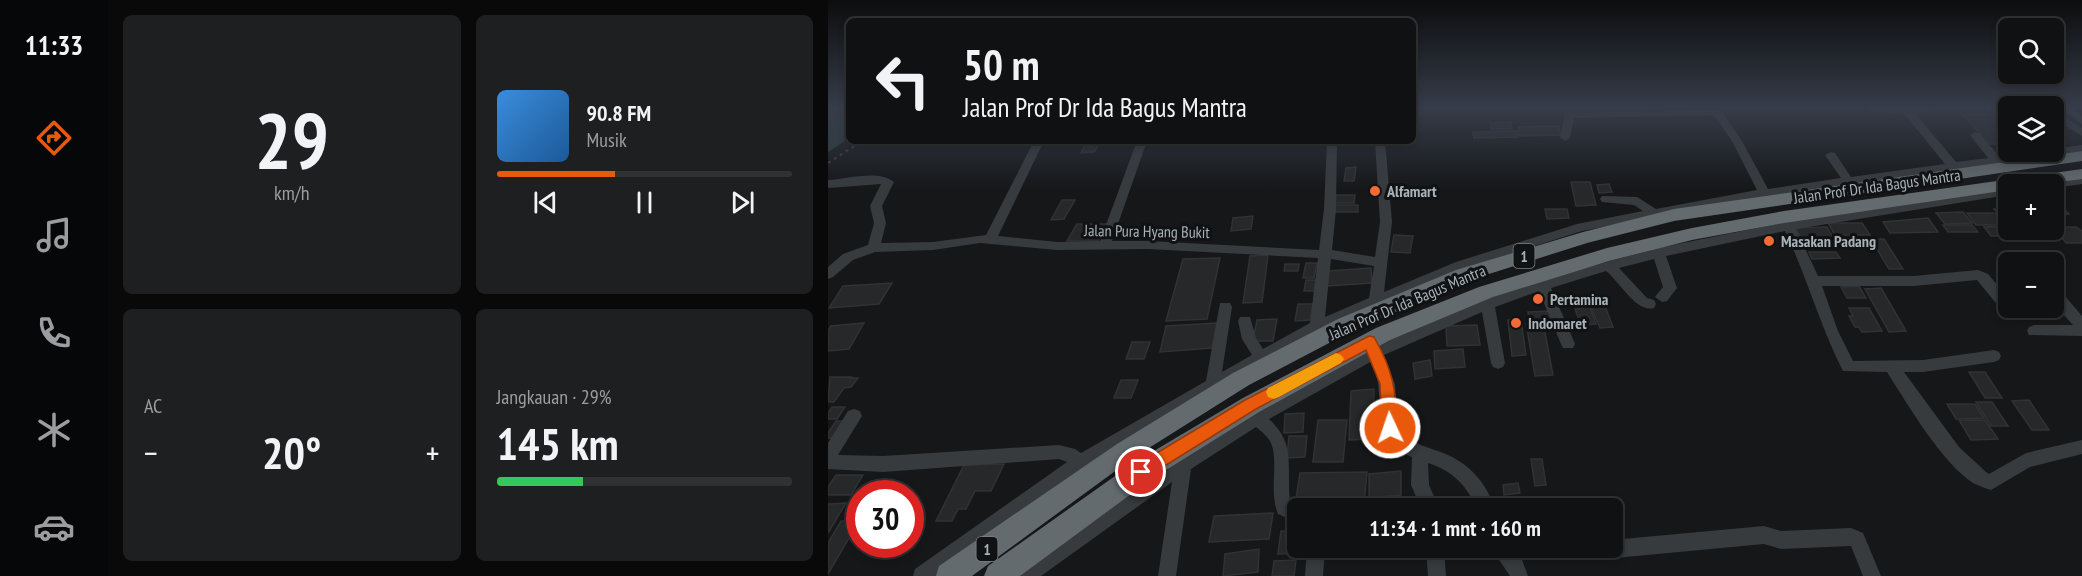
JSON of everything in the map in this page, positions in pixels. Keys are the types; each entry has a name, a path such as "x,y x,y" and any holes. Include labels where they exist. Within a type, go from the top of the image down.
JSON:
{"highway":[{"name":"Jalan Prof Dr Ida Bagus Mantra","path":"1026,521 1125,451 1241,379 1345,325 1463,275 1582,238 1674,215 1766,197 2082,156"},
{"name":"Jalan Prof Dr Ida Bagus Mantra","path":"1044,542 1141,472 1251,405 1486,292 1607,255 1786,222 2065,179"},
{"path":"1026,521 1044,542"},
{"name":"1","path":"949,576 1026,521"},
{"name":"1","path":"998,576 1044,542"}],"street":[{"path":"1733,135 1766,197"},
{"path":"1928,135 1954,167"},
{"path":"1975,135 1996,160"},
{"path":"990,240 1038,144"},
{"path":"1104,246 1141,144"},
{"path":"1317,326 1323,255 1330,209 1332,144"},
{"path":"1376,300 1386,222 1380,144"},
{"path":"922,576 1081,462 1213,384 1317,326 1461,265 1581,227 1654,213 1766,197 1848,181 2082,148"},
{"path":"1831,155 1848,181"},
{"path":"828,184 879,179 888,182 877,200 876,212 880,223 874,248"},
{"path":"2065,179 2082,180"},
{"path":"1994,356 1923,366 1848,367 1831,331 1814,281 1786,222 1998,192"},
{"path":"1606,199 1635,200 1654,213"},
{"name":"Jalan Pura Hyang Bukit","path":"828,274 848,257 874,248 933,246 969,240 1057,246 1148,245 1323,255 1380,262"},
{"path":"1025,576 1183,464 1372,347 1543,285 1657,247 1670,288 1662,297"},
{"path":"1607,265 1622,277 1642,302 1649,304"},
{"path":"1814,281 1914,281 1978,275 1985,280 1998,297"},
{"path":"1543,285 1568,344"},
{"path":"1488,305 1498,363"},
{"path":"1213,384 1224,307"},
{"path":"2034,331 2082,328 2075,308"},
{"path":"1245,321 1248,339 1261,357"},
{"path":"1372,347 1387,384 1390,428 1393,436 1420,453 1460,469 1481,498"},
{"path":"1892,367 1916,403 1967,469 1985,482 1991,482 2025,460 2082,447"},
{"path":"828,457 854,416"},
{"path":"1258,418 1278,440 1282,462 1281,501 1287,510"},
{"path":"828,462 906,463 1059,452 1069,454 1081,462"},
{"path":"1420,453 1420,485 1426,498"},
{"path":"1167,576 1183,464"},
{"path":"1623,548 1764,535 1781,540 1851,537 1857,539 1872,576"},
{"path":"1314,576 1315,558"},
{"path":"1436,558 1437,576"},
{"path":"1509,558 1519,576"}],"path":[{"path":"828,163 857,144"}],"shaded area":[{"path":"828,135 846,135 846,140 828,152"}],"building":[{"path":"1473,135 1518,135 1518,137 1474,138"},
{"path":"1520,135 1561,135 1520,136"},
{"path":"1981,135 1998,135 1998,144 1990,144"},
{"path":"1085,145 1099,145 1094,152 1081,153"},
{"path":"1356,167 1354,181 1344,181 1346,168"},
{"path":"1571,182 1590,182 1596,205 1576,206"},
{"path":"1609,184 1612,192 1599,193 1597,185"},
{"path":"1336,195 1355,195 1354,203 1335,203"},
{"path":"1062,200 1075,200 1064,219 1051,220"},
{"path":"1335,205 1358,205 1358,212 1334,212"},
{"path":"1545,209 1567,209 1569,218 1547,219"},
{"path":"1963,212 1972,223 1945,224 1936,213"},
{"path":"1967,213 1995,213 1998,217 1998,225 1976,225"},
{"path":"1253,216 1251,229 1231,231 1233,218"},
{"path":"1928,218 1938,232 1890,233 1883,222"},
{"path":"1828,223 1862,223 1870,235 1835,235"},
{"path":"1077,224 1107,224 1098,241 1067,241"},
{"path":"1943,225 1972,225 1978,232 1948,232"},
{"path":"1998,226 1998,236 1991,236 1984,227"},
{"path":"1827,227 1833,238 1801,238 1796,228"},
{"path":"2064,227 2076,227 2082,231 2082,243 2066,243 2064,240"},
{"path":"1394,235 1413,236 1410,253 1391,252"},
{"path":"1871,239 1884,239 1903,269 1889,269"},
{"path":"1808,240 1828,240 1831,244 1810,244"},
{"path":"1809,252 1836,252 1840,258 1812,259"},
{"path":"1268,255 1262,302 1243,303 1250,256"},
{"path":"1220,258 1207,319 1166,321 1183,259"},
{"path":"1306,263 1317,263 1314,278 1303,278"},
{"path":"1285,264 1299,264 1298,271 1284,271"},
{"path":"1371,268 1372,283 1327,286 1328,271"},
{"path":"1306,280 1316,280 1314,291 1304,291"},
{"path":"892,283 879,304 829,308 843,286"},
{"path":"1859,286 1866,298 1847,298 1841,287"},
{"path":"1881,288 1906,331 1889,332 1865,289"},
{"path":"1298,304 1313,304 1310,320 1295,321"},
{"path":"1605,306 1613,327 1600,328 1591,307"},
{"path":"1590,307 1596,324 1581,325 1575,309"},
{"path":"1849,308 1869,308 1882,331 1862,332 1859,327 1855,327 1849,316 1853,316"},
{"path":"1551,311 1552,320 1529,321 1528,312"},
{"path":"1277,319 1273,341 1253,341 1257,320"},
{"path":"1508,320 1521,320 1526,355 1512,356"},
{"path":"1543,322 1553,375 1535,376 1526,323"},
{"path":"864,323 849,349 828,351 828,331 831,326"},
{"path":"1217,323 1212,348 1160,352 1166,326"},
{"path":"1477,325 1480,345 1447,346 1446,326"},
{"path":"1132,342 1150,342 1144,359 1126,359"},
{"path":"1463,349 1465,367 1435,369 1434,351"},
{"path":"1430,360 1432,376 1415,379 1413,363"},
{"path":"1969,372 1985,372 2002,398 1985,398"},
{"path":"830,377 858,378 851,387 844,388 834,402 828,402"},
{"path":"1121,380 1138,380 1131,398 1114,398"},
{"path":"1374,389 1373,439 1349,440 1351,391"},
{"path":"2029,400 2049,430 2032,430 2012,401"},
{"path":"1976,402 1992,402 2008,426 1991,426"},
{"path":"1947,404 1975,404 1984,418 1956,419"},
{"path":"832,407 845,407 837,419 828,419 828,413"},
{"path":"1304,413 1303,432 1284,433 1285,414"},
{"path":"1318,420 1347,420 1343,462 1313,462"},
{"path":"1959,420 1985,420 1998,439 1971,440"},
{"path":"836,421 847,421 836,438 828,438 828,433"},
{"path":"1289,436 1307,436 1305,457 1287,458"},
{"path":"1531,459 1542,459 1546,485 1535,486"},
{"path":"1004,464 991,491 975,491 966,509 958,509 952,521 936,521 964,465"},
{"path":"1401,471 1401,495 1369,498 1369,474"},
{"path":"1367,472 1365,498 1296,498 1300,473"},
{"path":"836,475 863,475 860,480 846,480 846,495 828,495 828,487"},
{"path":"1518,483 1520,493 1504,495 1503,485"},
{"path":"846,503 828,533 828,504"},
{"path":"1273,513 1269,539 1209,542 1214,516"},
{"path":"841,521 846,521 846,543 828,574 828,543"},
{"path":"1281,531 1287,531 1287,554 1278,554"},
{"path":"1259,549 1258,572 1223,576 1225,554"},
{"path":"1296,560 1294,576 1272,576 1274,561"}],"slow traffic":[{"path":"1274,392 1336,359"}],"place":[{"name":"Alfamart","path":"1375,191"},
{"name":"Masakan Padang","path":"1769,241"},
{"name":"Pertamina","path":"1538,299"},
{"name":"Indomaret","path":"1516,323"}],"route":[{"path":"1141,472 1251,405 1369,341 1384,371 1390,428"}]}
